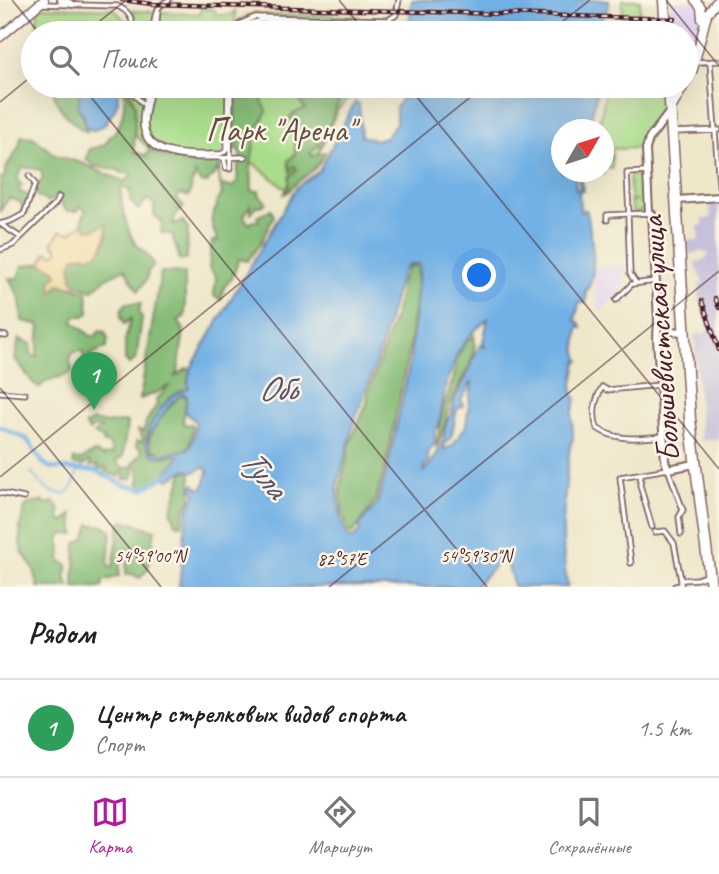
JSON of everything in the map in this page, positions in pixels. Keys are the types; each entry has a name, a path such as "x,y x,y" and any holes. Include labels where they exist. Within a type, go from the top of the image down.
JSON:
{"highway":[{"path":"666,0 666,21"},
{"path":"666,0 667,21"},
{"name":"Большевистская улица","path":"672,98 695,432 713,587"},
{"name":"Большевистская улица","path":"679,200 695,464 713,587"}],"main road":[{"path":"695,0 702,9 702,28"},
{"path":"698,47 710,8 718,0"},
{"path":"0,31 39,2"},
{"path":"0,37 39,2"},
{"path":"673,107 678,98"}],"street":[{"path":"61,0 72,4"},
{"path":"156,21 159,6 169,0"},
{"path":"246,21 255,17 388,20 396,15 400,0"},
{"path":"39,2 109,5 123,8 133,21"},
{"path":"698,62 719,61"},
{"path":"710,62 718,130 719,186"},
{"path":"145,106 140,99 148,98"},
{"path":"148,98 144,115 146,130 150,140 161,148 178,154 245,157"},
{"path":"144,115 148,98"},
{"path":"228,169 229,98"},
{"path":"673,107 652,135 646,149 665,461 683,510 679,517 681,534"},
{"path":"652,135 667,120 674,128 718,130"},
{"path":"636,283 630,274 627,173 647,172"},
{"path":"0,224 24,214 35,184 29,176"},
{"path":"0,250 13,245 59,197"},
{"path":"679,200 719,197"},
{"path":"607,220 607,215 651,213"},
{"path":"0,224 20,237"},
{"path":"616,300 629,286 656,281"},
{"path":"658,319 668,331 685,332"},
{"path":"0,335 6,336"},
{"path":"660,385 607,390 602,387 594,402 594,412 597,428 612,437 663,436"},
{"path":"0,392 25,394"},
{"path":"631,563 620,477 695,464"},
{"path":"641,474 640,485 653,527"},
{"path":"0,493 24,498"},
{"path":"655,532 665,531 671,536 681,580 681,585 675,586"},
{"path":"681,580 710,575"}],"shaded area":[{"path":"670,0 696,2 701,15 698,32 698,21 671,21"},
{"path":"719,201 719,439 701,441 694,334 705,333 709,329 700,302 699,285 703,283 694,262 708,257 709,253 700,251 691,254 687,240 699,240 698,226 703,225 703,219 711,218 710,202"},
{"path":"625,265 625,285 600,312 594,267"}],"green space":[{"path":"622,0 640,0 640,20 644,21 623,21"},
{"path":"201,8 215,10 216,15 230,15 235,11 235,21 132,21 133,11 200,14"},
{"path":"38,9 114,9 125,21 38,21"},
{"path":"248,15 358,16 358,21 238,21"},
{"path":"55,98 79,98 78,108 83,115 87,132 76,125"},
{"path":"124,98 131,98 135,104 134,152 146,156 149,150 178,160 222,161 219,175 221,185 231,187 237,183 241,161 236,138 234,98 263,98 267,111 256,132 251,162 252,191 259,191 266,202 262,206 256,206 251,213 250,205 244,216 249,224 259,221 257,217 271,209 274,216 260,244 247,261 239,259 232,278 224,287 221,300 214,296 216,277 209,268 212,241 218,241 212,220 216,202 222,195 218,169 207,183 202,183 195,174 190,194 187,197 178,195 176,199 184,207 175,216 173,224 183,221 188,229 187,258 180,261 172,234 161,233 162,221 154,215 154,204 147,199 138,210 130,200 130,190 122,187 129,232 154,265 138,291 125,269 106,278 93,290 78,285 72,279 71,265 75,256 91,256 103,249 108,233 106,224 93,230 87,229 83,220 86,211 80,206 78,211 67,211 57,199 47,202 37,196 36,188 42,180 42,170 23,167 17,178 22,186 18,187 20,192 30,196 27,213 22,211 22,203 9,198 0,211 0,178 4,178 21,136 33,137 55,155 85,164 125,182 131,173 93,166 86,158 90,149 105,145 115,132"},
{"name":"Парк \"Арена\"","path":"133,98 348,98 337,111 320,150 289,191 235,149 235,133 233,152 222,162 163,162 135,135"},
{"path":"297,98 340,98 320,150 319,143 310,153 312,156 325,152 321,160 284,194 289,177 297,169 294,166 290,172 288,161 295,154 295,135 288,130 288,122 294,114 305,109"},
{"path":"604,98 665,98 666,112 642,147 642,153 639,148 614,149 614,119 600,119"},
{"path":"644,174 646,211 633,212 630,201 637,200 631,200 629,178 631,175"},
{"path":"41,263 55,270 57,275 54,291 59,284 87,291 89,313 75,316 73,322 91,336 96,336 99,331 105,332 108,339 106,348 90,357 83,383 79,382 84,354 81,351 72,353 72,371 47,381 39,388 15,359 19,339 31,344 31,355 37,357 40,325 22,321 20,299 9,278 18,278 22,266"},
{"path":"410,266 417,266 417,286 409,350 385,469 375,501 352,534 343,515 340,489 350,444 367,403 368,392 397,308 401,282"},
{"path":"161,272 185,273 185,316 178,321 184,330 178,372 174,378 187,368 191,372 187,382 190,388 169,401 146,439 151,453 163,457 179,454 180,458 166,476 143,489 138,482 138,468 133,463 141,454 141,449 136,446 136,441 142,442 143,439 138,430 144,431 146,422 157,404 156,400 170,385 140,399"},
{"path":"127,303 141,303 139,313 142,318 136,359 129,364 125,360 125,341 131,319 124,324 121,317 122,308"},
{"path":"474,335 475,344 470,362 449,407 436,449 443,408 454,377 457,358"},
{"path":"180,396 185,396 186,399 183,422 186,425 192,424 193,427 189,446 185,450 163,454 150,445 152,432"},
{"path":"93,421 127,422 123,457 117,463 124,469 134,465 131,479 123,479 125,475 122,473 119,477 105,471 105,467 99,470 98,465 90,466 90,461 83,466 73,464 74,459 81,460 94,452 102,456 113,454 109,444 103,443 103,439 94,434 101,428 94,427 89,431 85,425"},
{"path":"183,472 191,472 191,499 184,511 182,525 176,524 171,511"},
{"path":"42,501 46,504 53,502 59,507 60,520 64,522 72,514 75,535 61,534 59,542 60,561 68,565 65,578 70,587 38,587 35,572 22,551 20,526 26,505"},
{"path":"125,521 155,530 148,569 140,578 132,574 126,575 125,553 121,555 119,576 103,581 102,587 74,587 76,543 85,538 90,524 105,526 111,531 108,563 111,568 120,523"}],"sand":[{"path":"83,223 87,229 93,230 106,224 102,248 97,254 75,256 71,265 72,279 78,285 75,287 59,284 51,293 52,280 57,275 55,270 41,263 47,252 53,255 58,252 52,244 60,231 71,233"}],"water":[{"path":"412,0 609,0 608,10 602,13 603,21 409,21"},
{"path":"79,98 118,98 115,110 106,124 92,131 86,126 84,114 78,108"},
{"name":"Обь","path":"402,98 595,98 591,119 551,119 551,182 576,182 576,190 580,189 579,182 582,182 583,191 579,192 580,212 583,212 583,209 587,211 593,260 586,303 579,303 575,321 579,322 582,328 578,328 577,352 580,361 577,362 572,389 576,400 572,415 573,439 563,516 563,552 568,587 514,587 506,559 474,587 179,587 187,512 195,495 192,486 194,484 199,489 203,488 208,473 204,467 195,472 185,470 169,479 165,478 180,456 175,454 156,457 146,446 149,428 159,411 173,396 189,388 190,370 213,330 296,188 319,171 355,102 359,104 361,136 376,140 386,137 396,123 396,107","holes":["409,264 420,264 410,362 387,471 377,504 360,524 359,532 353,539 347,535 341,519 337,487 355,419 380,352 396,290","488,319 483,342 485,347 481,345 476,351 471,368 456,397 441,445 424,471 424,466 428,463 428,453 435,443 435,430 439,425 445,388 458,352 471,334","472,381 466,426 453,445 444,450 445,443 451,438 457,409 463,406 461,400","183,393 187,396 185,412 196,422 190,447 187,450 167,453 154,452 148,437 171,403"]}],"waterway":[{"name":"Тула","path":"0,427 27,439 43,463 51,468 97,471 122,484 143,489 169,474"},
{"path":"31,472 50,491 66,494 72,488 78,471"}],"railway":[{"path":"122,0 152,4 675,19"},
{"path":"715,298 719,308"},
{"path":"702,301 719,350"}],"place":[{"name":"Центр стрелковых видов спорта","path":"94,410"}]}
